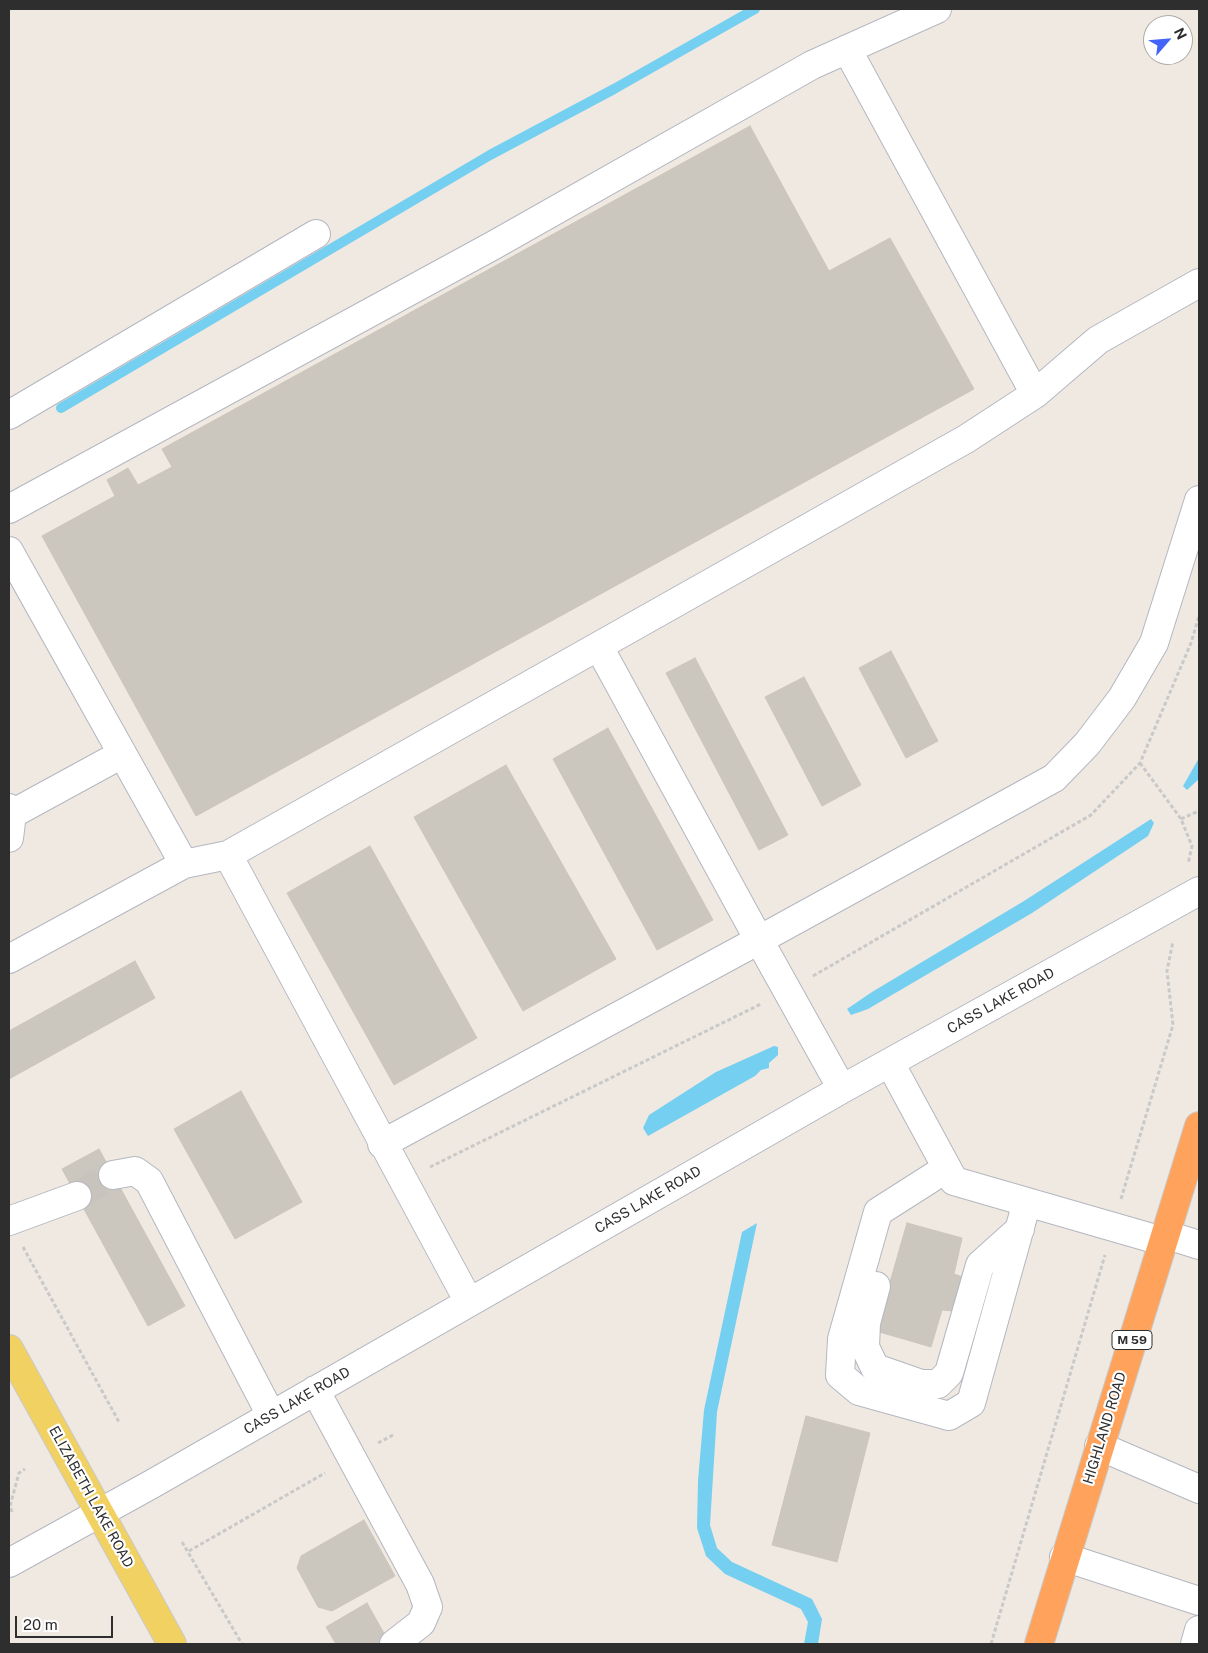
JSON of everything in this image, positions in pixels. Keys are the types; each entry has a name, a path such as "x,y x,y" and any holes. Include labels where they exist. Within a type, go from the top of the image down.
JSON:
{"highway":[{"name":"HIGHLAND ROAD","path":"1039,1644 1064,1556 1199,1126"}],"main road":[{"name":"ELIZABETH LAKE ROAD","path":"9,1350 172,1644"}],"street":[{"path":"9,509 494,245 812,65 937,9"},
{"path":"847,49 1035,394"},
{"path":"9,416 316,234"},
{"path":"9,959 184,864 228,855 966,439 1035,394 1098,340 1199,283"},
{"path":"382,1144 1054,778 1087,744 1122,698 1154,643 1199,500"},
{"path":"9,551 184,864"},
{"path":"599,647 842,1089"},
{"path":"10,820 122,754"},
{"path":"228,855 382,1144 469,1302"},
{"name":"CASS LAKE ROAD","path":"9,1563 100,1513 842,1089 1199,891"},
{"path":"890,1063 954,1182 1163,1238 1199,1245"},
{"path":"947,1168 878,1212 842,1339 840,1375 859,1391 949,1416 971,1403 1027,1202"},
{"path":"114,1176 135,1171 149,1181 271,1415"},
{"path":"9,1221 76,1196"},
{"path":"864,1260 876,1285 866,1323 865,1347 875,1368 921,1384 938,1384 949,1373 980,1265 1020,1228"},
{"path":"315,1390 420,1584 428,1607 422,1623 394,1644"},
{"path":"1099,1446 1199,1489"},
{"path":"1064,1556 1199,1601"},
{"path":"1195,1644 1199,1630"}],"path":[{"path":"417,1208 424,1170 787,991 1091,815 1140,763 1191,643 1199,616"},
{"path":"1181,819 1199,811"},
{"path":"9,1221 118,1422"},
{"path":"188,1551 393,1435"},
{"path":"12,1512 10,1506 11,1497 19,1473 25,1469"},
{"path":"182,1542 242,1644"}],"water":[{"path":"1199,758 1199,779 1187,790 1183,786"},
{"path":"1151,819 1154,823 1148,836 1032,913 868,1009 851,1015 847,1009 1024,901"},
{"path":"774,1046 778,1047 778,1055 769,1063 769,1068 761,1070 755,1076 648,1136 643,1128 649,1115 716,1072"},
{"path":"757,1223 717,1412 710,1525 717,1548 732,1562 812,1599 822,1619 818,1644 804,1644 808,1622 801,1609 725,1574 706,1556 697,1528 698,1481 704,1410 742,1232"}],"building":[{"path":"750,126 829,271 890,238 974,389 196,816 42,536 115,496 107,480 128,468 138,485 172,467 162,449"},
{"path":"891,651 938,741 906,758 859,668"},
{"path":"695,658 788,835 759,850 666,673"},
{"path":"804,677 861,785 822,806 765,697"},
{"path":"608,728 713,920 657,950 553,759"},
{"path":"506,765 616,959 523,1011 414,817"},
{"path":"370,846 477,1038 394,1085 287,893"},
{"path":"135,961 155,998 9,1079 9,1031"},
{"path":"241,1091 302,1202 235,1239 174,1129"},
{"path":"99,1149 185,1306 148,1326 62,1169"},
{"path":"907,1223 962,1238 954,1274 963,1277 953,1311 942,1310 931,1347 876,1331"},
{"path":"806,1416 870,1433 837,1562 772,1545"},
{"path":"364,1520 395,1576 332,1611 318,1607 297,1568 301,1556"},
{"path":"367,1603 390,1644 336,1644 326,1627"}],"waterway":[{"path":"61,408 490,155 614,89 755,9"}],"tunnel":[{"path":"77,1196 113,1175"}]}
